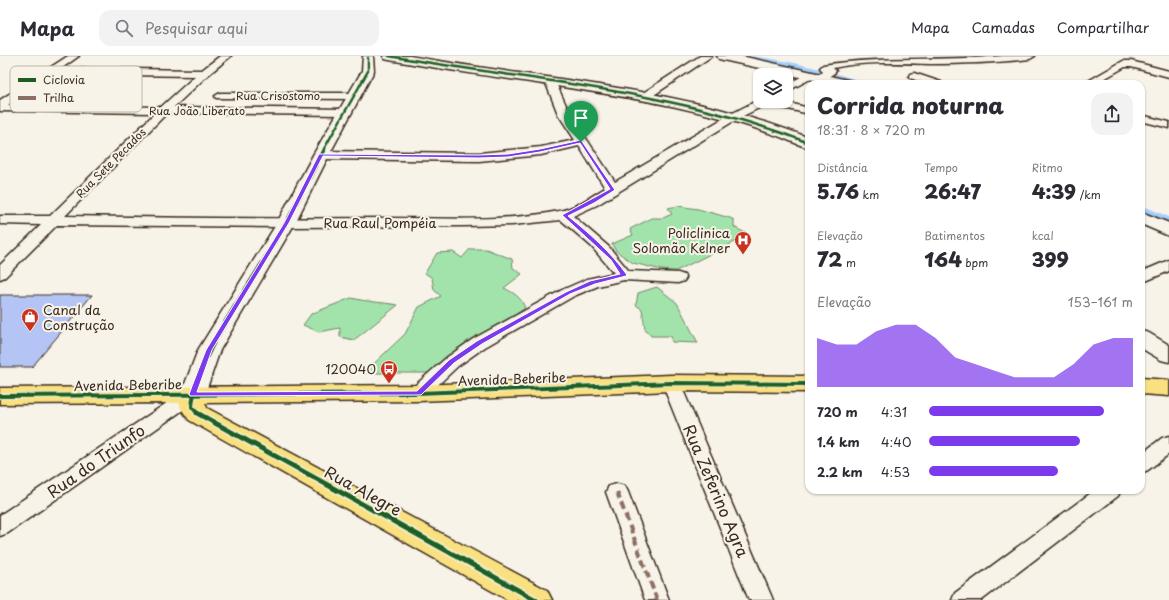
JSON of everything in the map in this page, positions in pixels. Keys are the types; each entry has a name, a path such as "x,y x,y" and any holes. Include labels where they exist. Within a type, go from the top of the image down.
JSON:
{"main road":[{"path":"723,56 821,74 837,80"},
{"path":"193,394 209,350 286,223 321,155 346,112 345,96 367,60 384,60 394,57 644,97 733,117 770,128 805,142"},
{"path":"1145,220 1169,230"},
{"path":"1145,340 1169,355"},
{"name":"Avenida Beberibe","path":"0,396 418,393 671,382 805,384"},
{"path":"1145,386 1169,388"},
{"name":"Rua Alegre","path":"193,394 192,407 198,414 536,600"}],"street":[{"path":"59,66 74,56"},
{"name":"Rua Sete Pecados","path":"0,274 163,111 204,73 226,56"},
{"path":"644,97 706,56"},
{"path":"839,56 850,61"},
{"path":"807,80 821,74 825,68 850,61 918,58 987,61 1030,56"},
{"path":"1128,60 1169,74"},
{"path":"1095,80 1128,60 1169,65"},
{"path":"142,72 204,73"},
{"path":"914,76 926,80"},
{"path":"550,81 564,114 613,190"},
{"path":"793,86 805,81"},
{"name":"Rua Crisostomo","path":"220,96 345,96"},
{"path":"0,107 10,100"},
{"name":"Rua João Liberato","path":"0,107 10,107"},
{"name":"Rua Raul Pompéia","path":"0,220 286,223 512,221 564,215 613,190 733,117 753,107"},
{"path":"793,107 805,110"},
{"name":"Rua João Liberato","path":"142,110 346,112"},
{"path":"1145,119 1169,125"},
{"path":"321,155 479,157 540,151 581,142"},
{"path":"564,215 590,236 613,259 624,275"},
{"path":"1145,276 1169,265"},
{"path":"418,393 452,362 492,336 568,293 592,282 624,275 678,278"},
{"name":"Rua Zeferino Agra","path":"671,382 761,600"},
{"name":"Rua do Triunfo","path":"0,527 193,394"},
{"path":"1145,462 1169,443"},
{"path":"617,492 657,600"},
{"path":"964,600 1105,494"}],"green space":[{"path":"678,206 698,209 730,218 734,220 734,227 749,235 676,271 662,270 633,263 616,251 612,244 633,235 630,229 652,218 663,218 672,214 668,208"},
{"path":"470,249 486,249 512,259 513,268 522,274 504,288 517,296 525,308 464,353 428,373 364,373 405,334 419,307 441,296 434,290 432,278 425,273 437,253 453,252 462,258"},
{"path":"657,287 677,303 698,343 672,342 671,336 651,336 645,329 642,309 636,305 638,293"},
{"path":"351,298 398,305 354,340 340,337 340,328 319,332 303,325 311,314"}],"building":[{"name":"Canal da Construção","path":"0,295 92,295 32,367 0,367"}],"waterway":[{"path":"742,56 831,75 847,80"},
{"path":"1145,211 1169,222"}],"marked path":[{"path":"617,492 657,600"}],"cycle path":[{"path":"389,56 436,65 580,86 676,103 723,114 770,128 805,141"},
{"path":"368,58 368,71 321,155 286,223 209,350 193,394 192,407 198,414 536,600"},
{"path":"0,396 418,393 671,383 805,384"}],"place":[{"name":"Policlinica Solomão Kelner","path":"743,255"},
{"name":"Canal da Construção","path":"30,332"},
{"name":"120040","path":"389,384"}],"route":[{"path":"581,142 613,190 564,215 590,236 613,259 624,275 592,282 568,293 479,343 452,362 418,393 193,394 209,350 286,223 321,155 479,157 540,151 581,142"}]}
